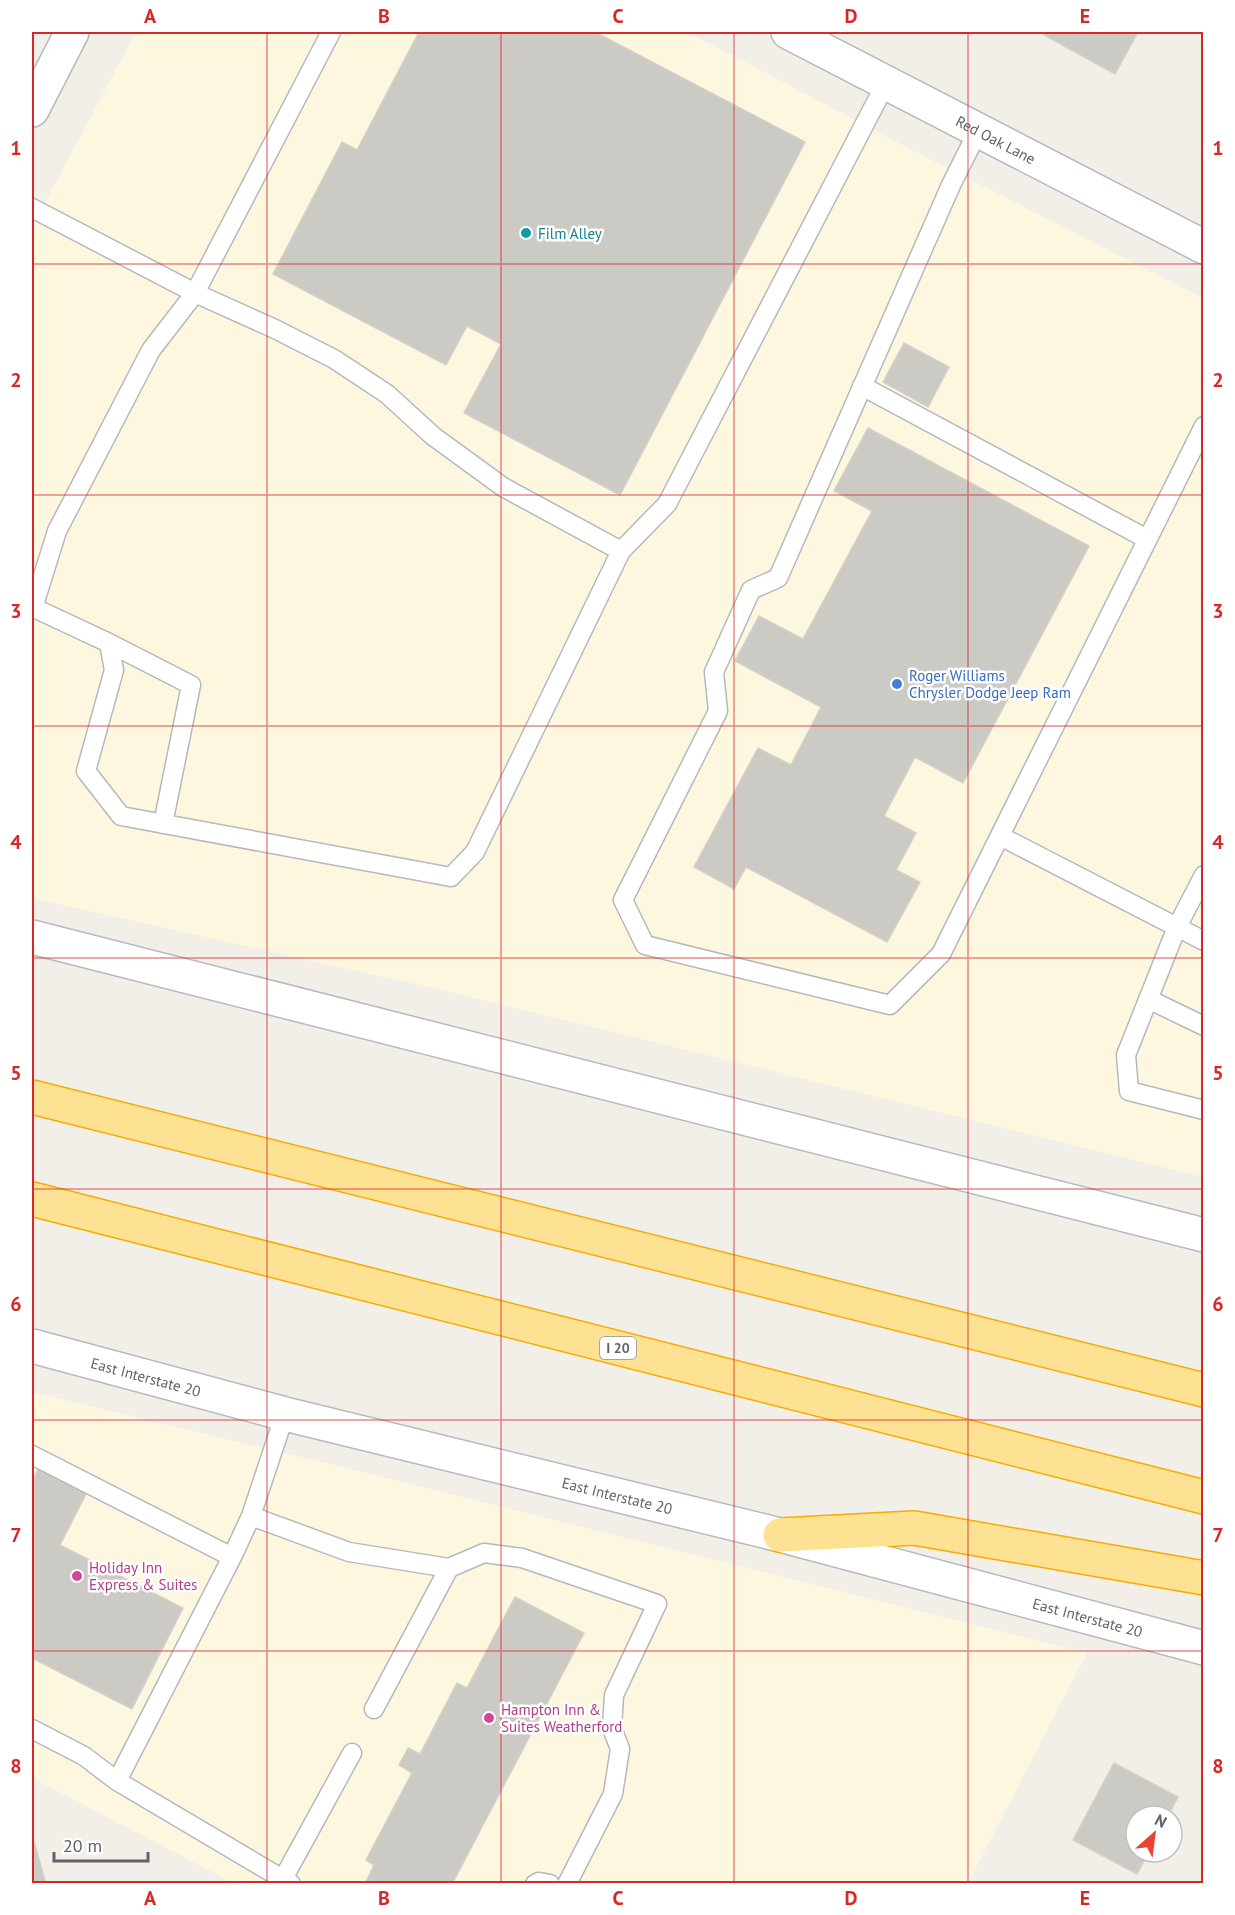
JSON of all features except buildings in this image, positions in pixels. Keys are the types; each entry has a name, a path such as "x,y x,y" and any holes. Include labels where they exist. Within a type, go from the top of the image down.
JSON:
{"highway":[{"path":"32,1097 1203,1390"},
{"name":"I 20","path":"32,1199 1203,1497"},
{"path":"780,1535 914,1528 1203,1578"}],"main road":[{"path":"32,110 72,32"},
{"name":"Red Oak Lane","path":"788,32 1203,247"},
{"path":"32,937 1203,1234"},
{"name":"East Interstate 20","path":"32,1346 285,1414 780,1535 1203,1648"}],"lane":[{"path":"164,824 191,685 109,643 32,608 57,531 151,350 195,293 331,32"},
{"path":"109,643 114,670 86,771 121,816 451,877 475,852 621,551 668,504 886,83"},
{"path":"978,130 951,185 778,578 751,590 714,672 718,711 623,900 645,945 890,1005 941,954 1203,426"},
{"path":"32,208 195,293 334,359 387,394 433,436 503,487 621,551"},
{"path":"862,386 1148,539"},
{"path":"1000,836 1203,941"},
{"path":"1203,875 1177,927 1126,1055 1129,1091 1203,1110"},
{"path":"1148,999 1203,1026"},
{"path":"117,1781 251,1516 285,1414"},
{"path":"32,1455 232,1557"},
{"path":"251,1516 349,1552 448,1568 484,1553 522,1558 657,1604 614,1695 612,1728 620,1749 613,1794 567,1884"},
{"path":"374,1709 448,1568"},
{"path":"32,1729 84,1756 117,1781 287,1881 352,1753"},
{"path":"535,1884 539,1882 550,1884"}],"shaded area":[{"path":"136,32 688,32 902,145 1203,298 1203,1177 438,989 32,898 32,227"},
{"path":"32,1392 1087,1653 968,1883 234,1883 32,1778"}],"place":[{"name":"Film Alley","path":"526,233"},
{"name":"Roger Williams Chrysler Dodge Jeep Ram","path":"897,684"},
{"name":"Holiday Inn Express & Suites","path":"77,1576"},
{"name":"Hampton Inn & Suites Weatherford","path":"489,1718"}]}
